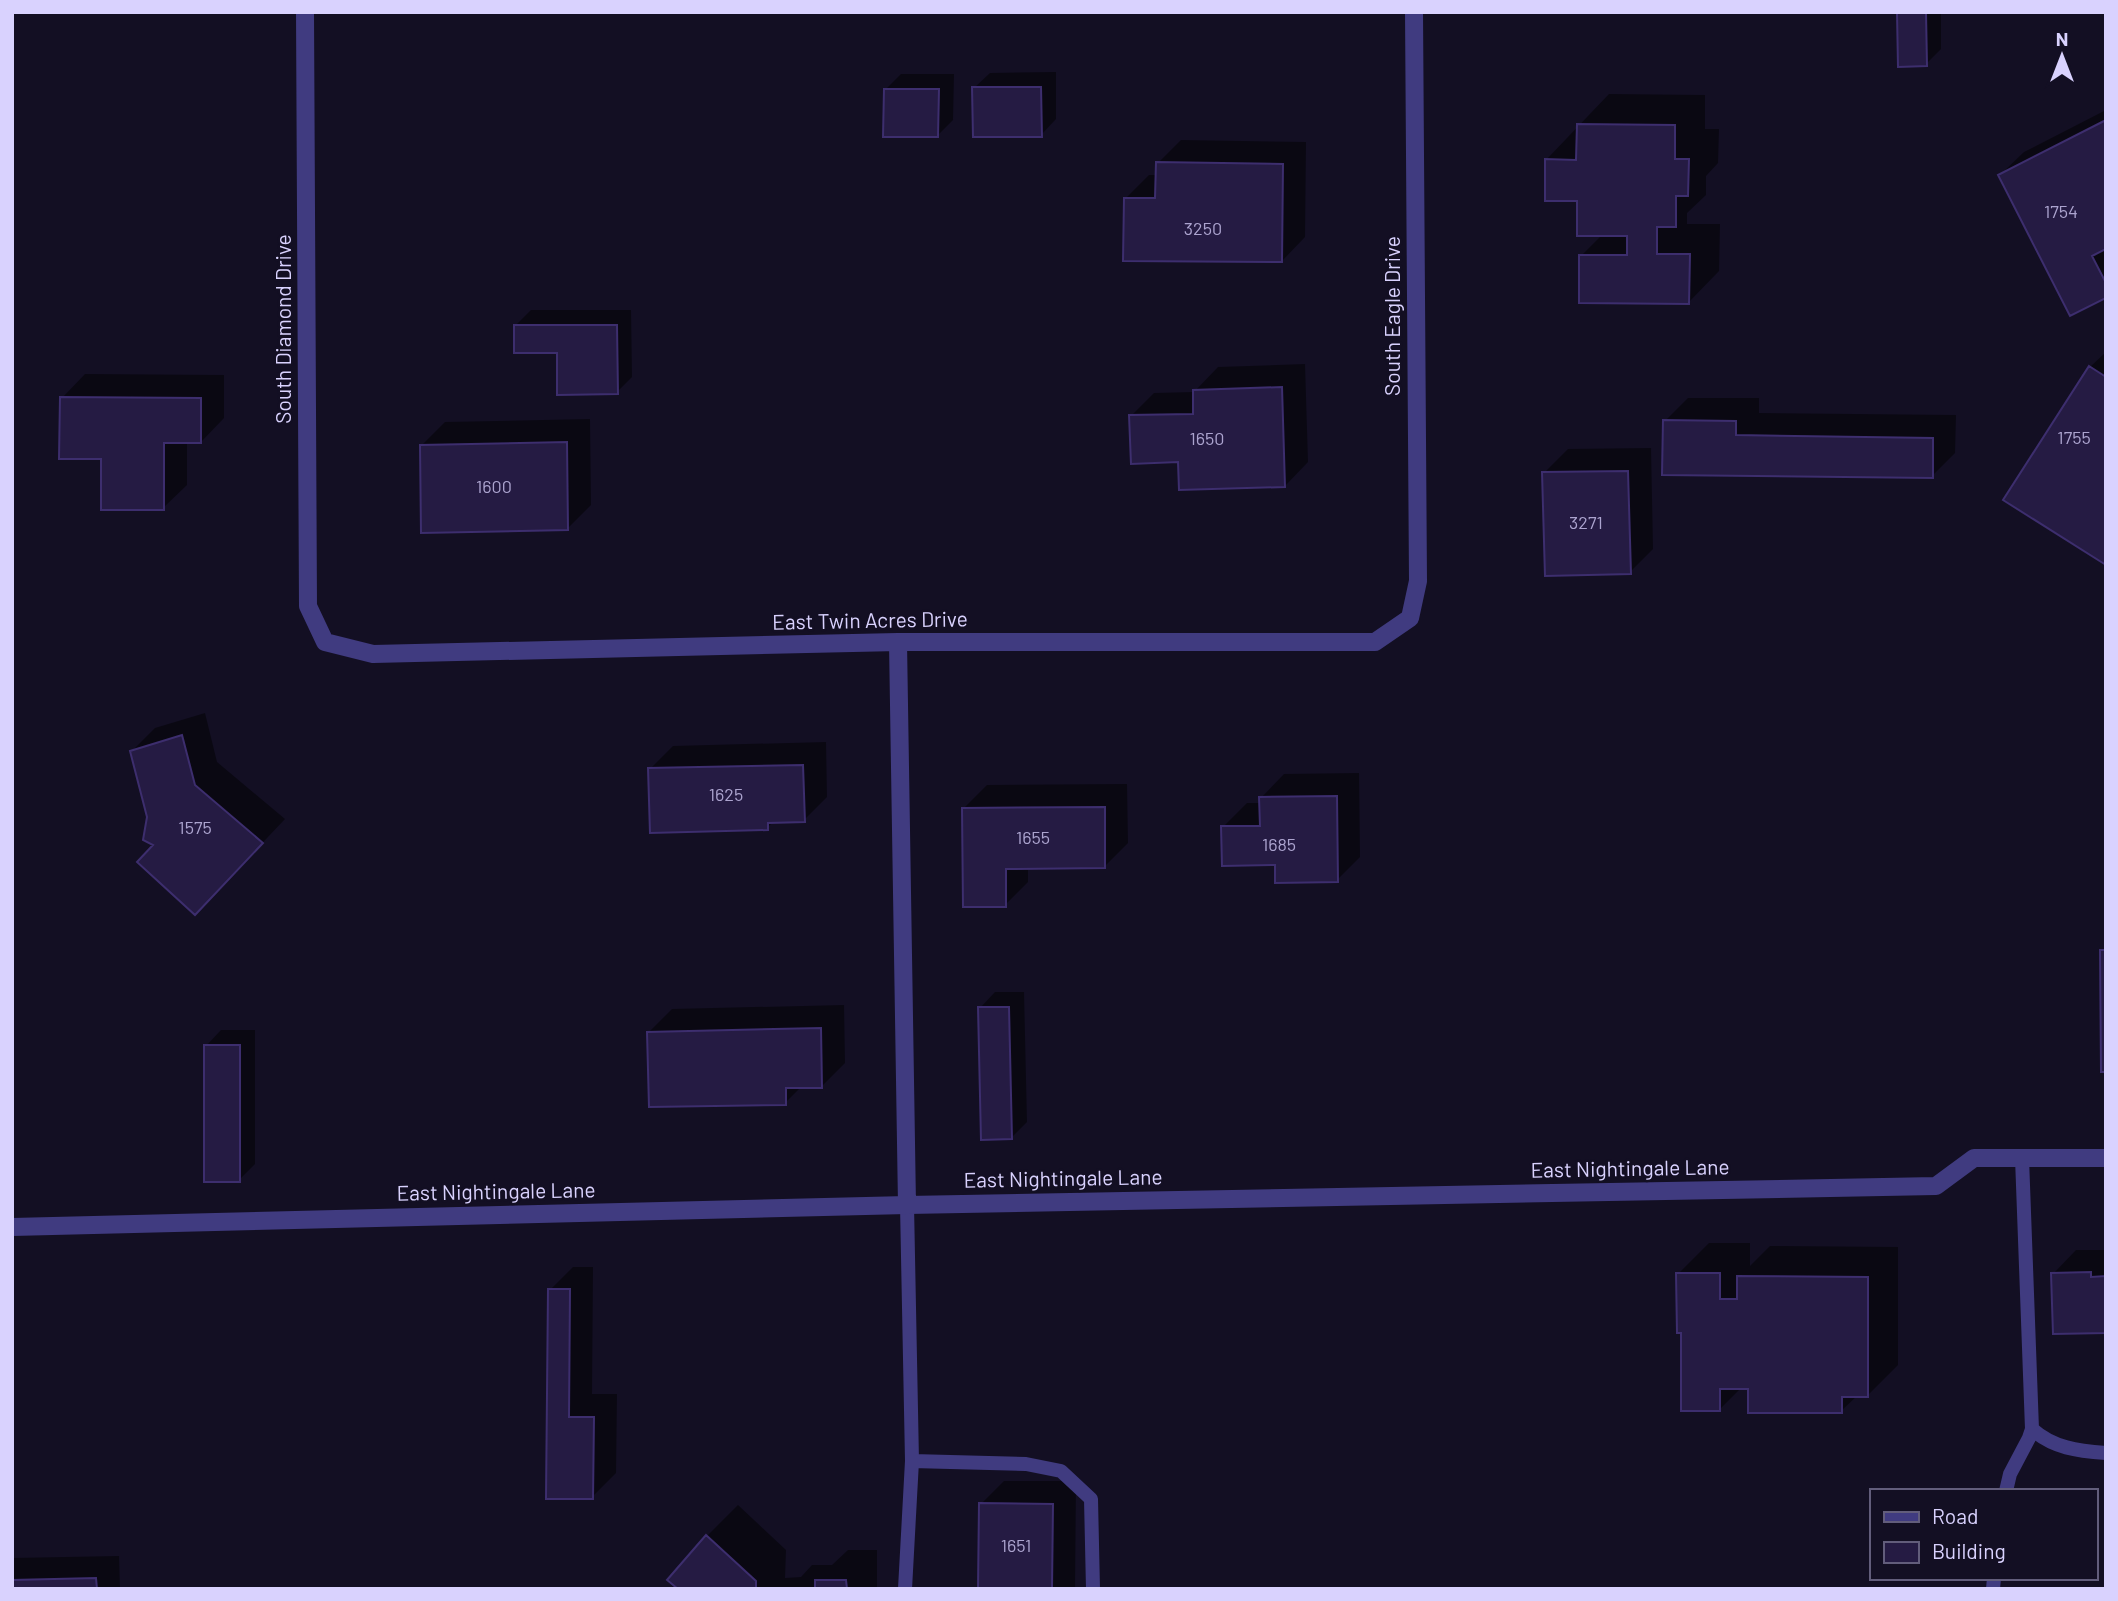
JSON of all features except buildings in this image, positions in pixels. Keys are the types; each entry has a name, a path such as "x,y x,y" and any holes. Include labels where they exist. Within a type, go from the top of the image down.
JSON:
{"street":[{"name":"South Diamond Drive","path":"305,12 308,606 325,642"},
{"name":"South Eagle Drive","path":"1410,618 1418,581 1414,12"},
{"name":"East Twin Acres Drive","path":"325,642 373,654 898,642 1375,642 1410,618"},
{"path":"898,642 907,1205"},
{"name":"East Nightingale Lane","path":"12,1227 907,1205 1936,1186 1974,1158 2106,1158"}],"lane":[{"path":"2006,1489 2010,1474 2032,1429 2022,1158"},
{"path":"905,1589 912,1461 907,1205"},
{"path":"2032,1429 2041,1438 2066,1448 2106,1453"},
{"path":"912,1461 1026,1464 1061,1471 1091,1499 1093,1589"}]}
